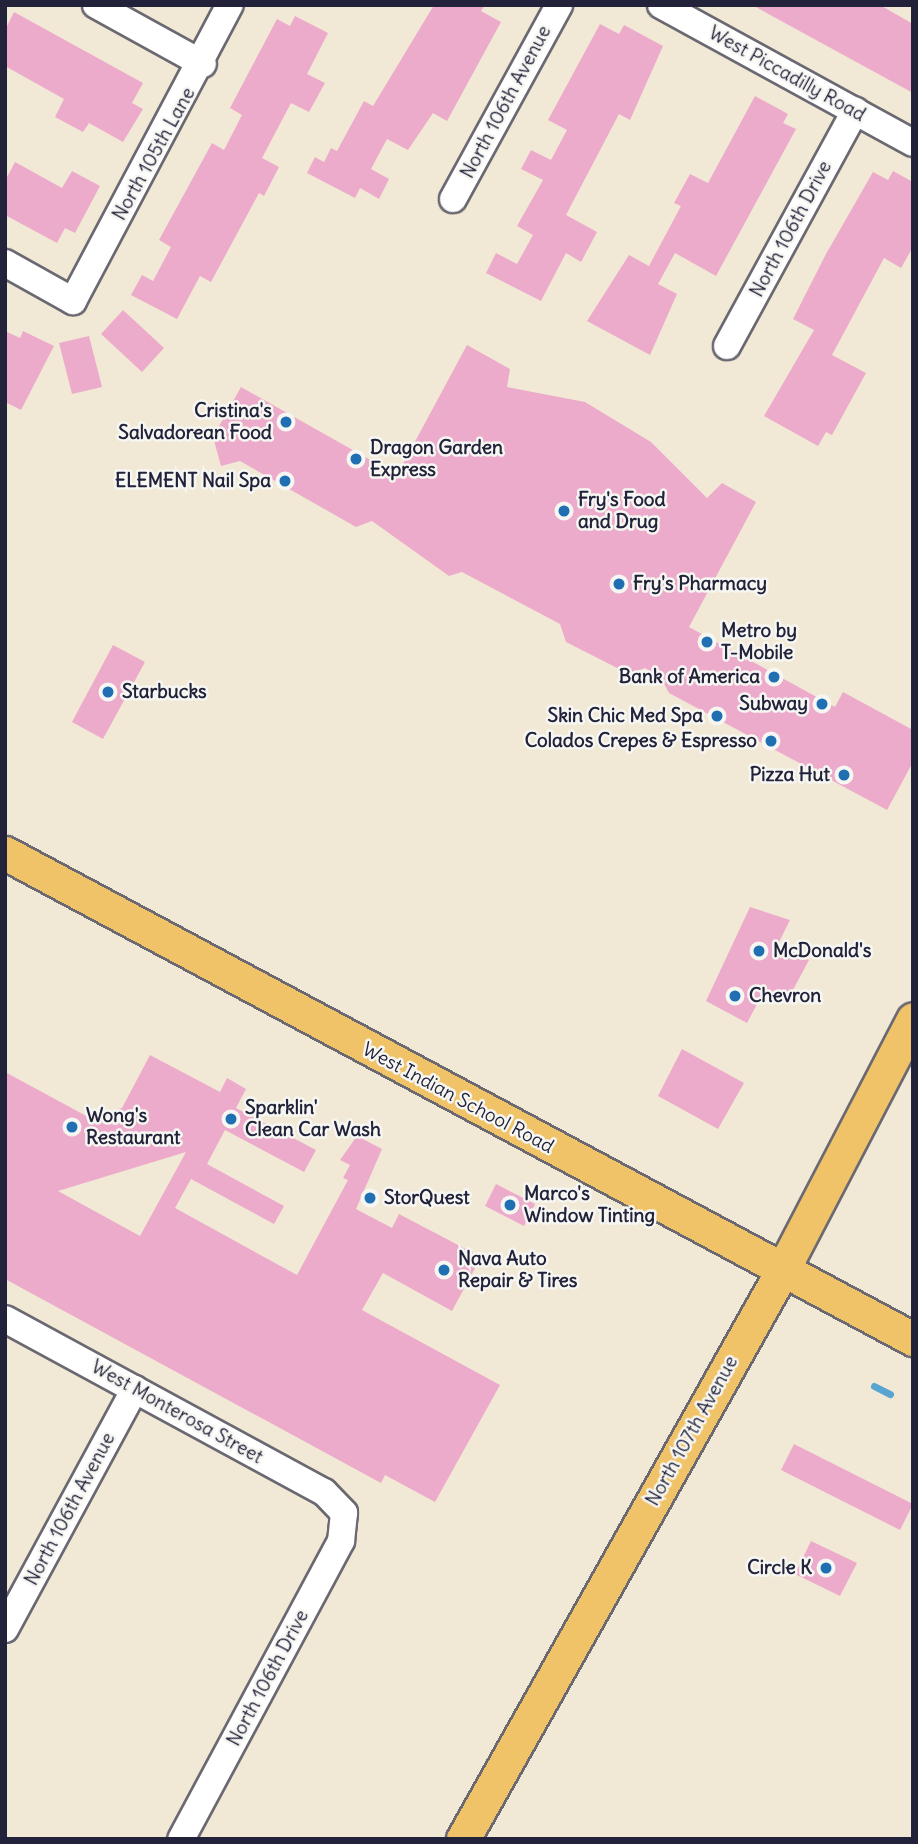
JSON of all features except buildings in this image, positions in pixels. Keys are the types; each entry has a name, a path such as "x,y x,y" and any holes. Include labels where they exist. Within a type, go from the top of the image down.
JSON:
{"main road":[{"name":"West Indian School Road","path":"5,853 781,1273 913,1339"},
{"name":"North 107th Avenue","path":"463,1839 781,1273 913,1019"}],"street":[{"path":"96,5 203,64"},
{"name":"North 105th Lane","path":"5,263 73,300 203,64 230,5"},
{"name":"North 106th Avenue","path":"453,199 558,5"},
{"name":"West Piccadilly Road","path":"661,5 913,143"},
{"name":"North 106th Drive","path":"727,346 855,111"},
{"name":"West Monterosa Street","path":"5,1319 324,1492 344,1513"},
{"name":"North 106th Avenue","path":"5,1629 135,1389"},
{"name":"North 106th Drive","path":"181,1839 341,1541 344,1513"}],"waterway":[{"path":"874,1386 890,1394"}],"place":[{"name":"Cristina's Salvadorean Food","path":"286,422"},
{"name":"Dragon Garden Express","path":"356,459"},
{"name":"ELEMENT Nail Spa","path":"285,481"},
{"name":"Fry's Food and Drug","path":"564,511"},
{"name":"Fry's Pharmacy","path":"619,584"},
{"name":"Metro by T-Mobile","path":"707,642"},
{"name":"Bank of America","path":"774,677"},
{"name":"Starbucks","path":"108,692"},
{"name":"Subway","path":"822,704"},
{"name":"Skin Chic Med Spa","path":"717,716"},
{"name":"Colados Crepes & Espresso","path":"771,741"},
{"name":"Pizza Hut","path":"844,775"},
{"name":"McDonald's","path":"759,951"},
{"name":"Chevron","path":"735,996"},
{"name":"Sparklin' Clean Car Wash","path":"231,1119"},
{"name":"Wong's Restaurant","path":"72,1127"},
{"name":"StorQuest","path":"370,1198"},
{"name":"Marco's Window Tinting","path":"510,1205"},
{"name":"Nava Auto Repair & Tires","path":"444,1270"},
{"name":"Circle K","path":"826,1568"}]}
